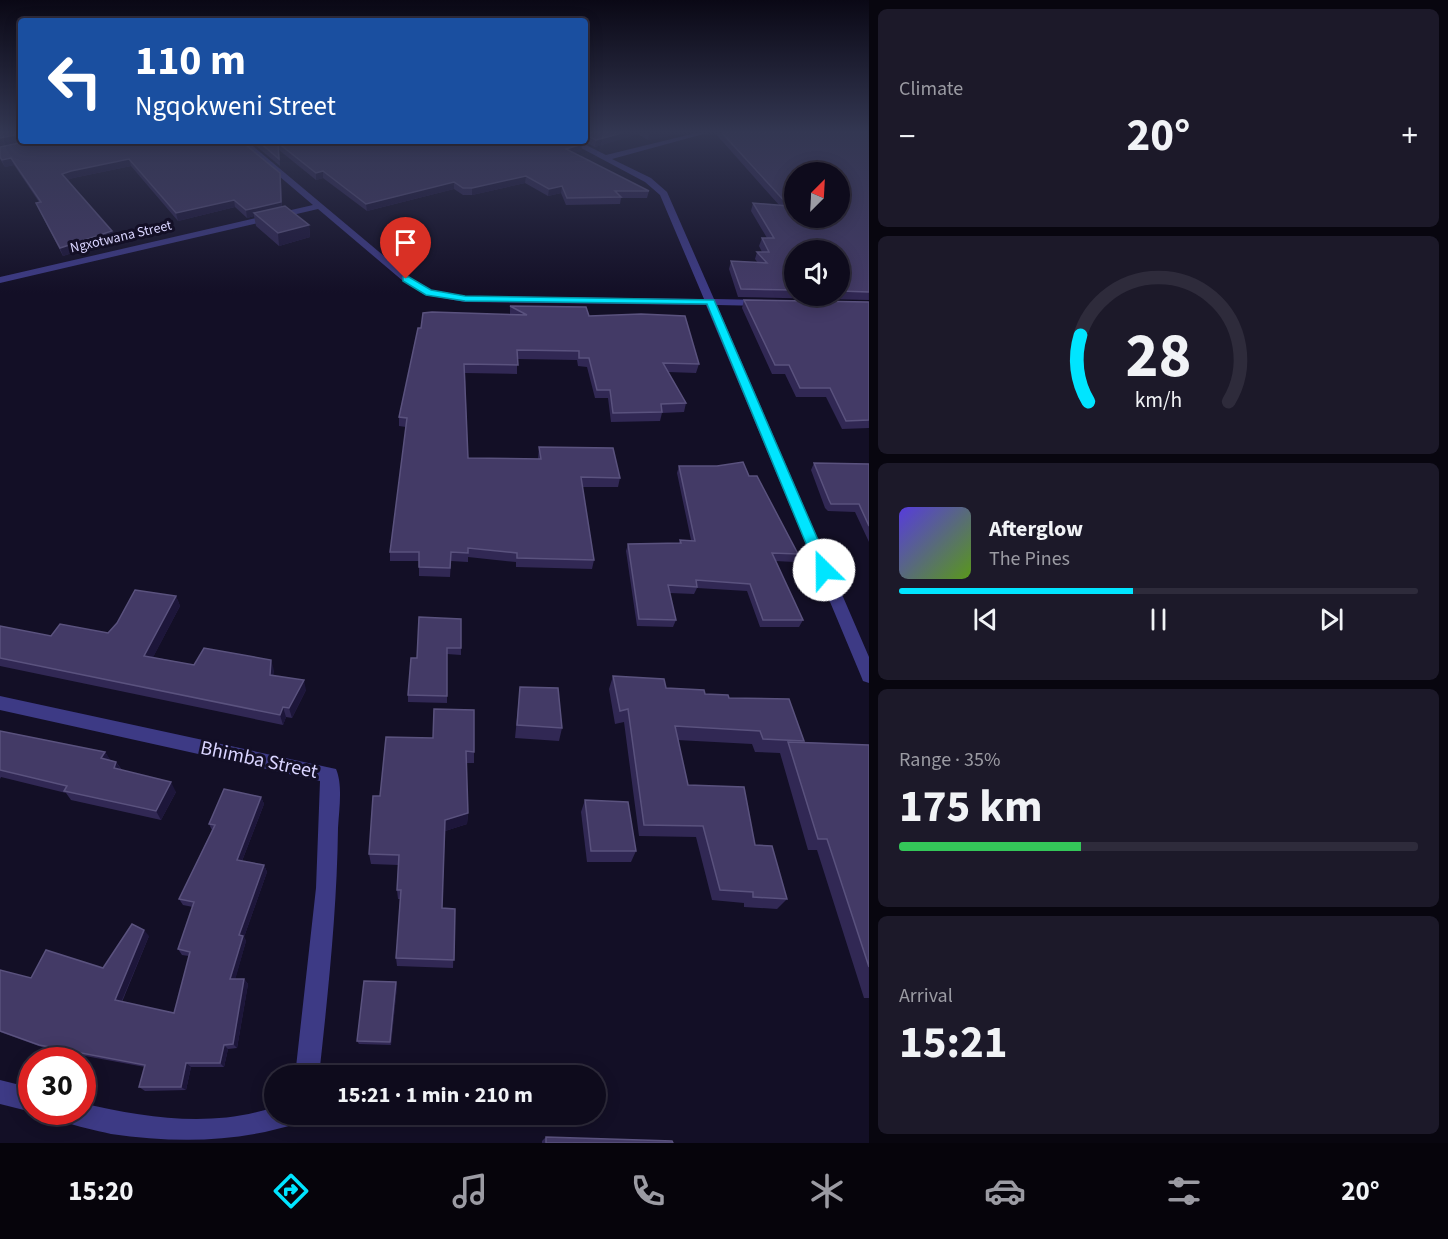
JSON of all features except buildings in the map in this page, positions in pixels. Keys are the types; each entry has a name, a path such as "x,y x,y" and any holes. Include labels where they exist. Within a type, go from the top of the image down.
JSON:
{"street":[{"path":"296,186 415,287 443,297 779,303"},
{"path":"655,186 664,194 869,676"},
{"name":"Ngxotwana Street","path":"0,280 320,206"},
{"name":"Bhimba Street","path":"0,703 329,775 328,869 308,1065"},
{"path":"0,1092 18,1096"},
{"path":"96,1119 151,1133 189,1139 227,1138 268,1125"}],"route":[{"path":"406,279 415,287 429,293 465,299 711,302 824,570"}]}
